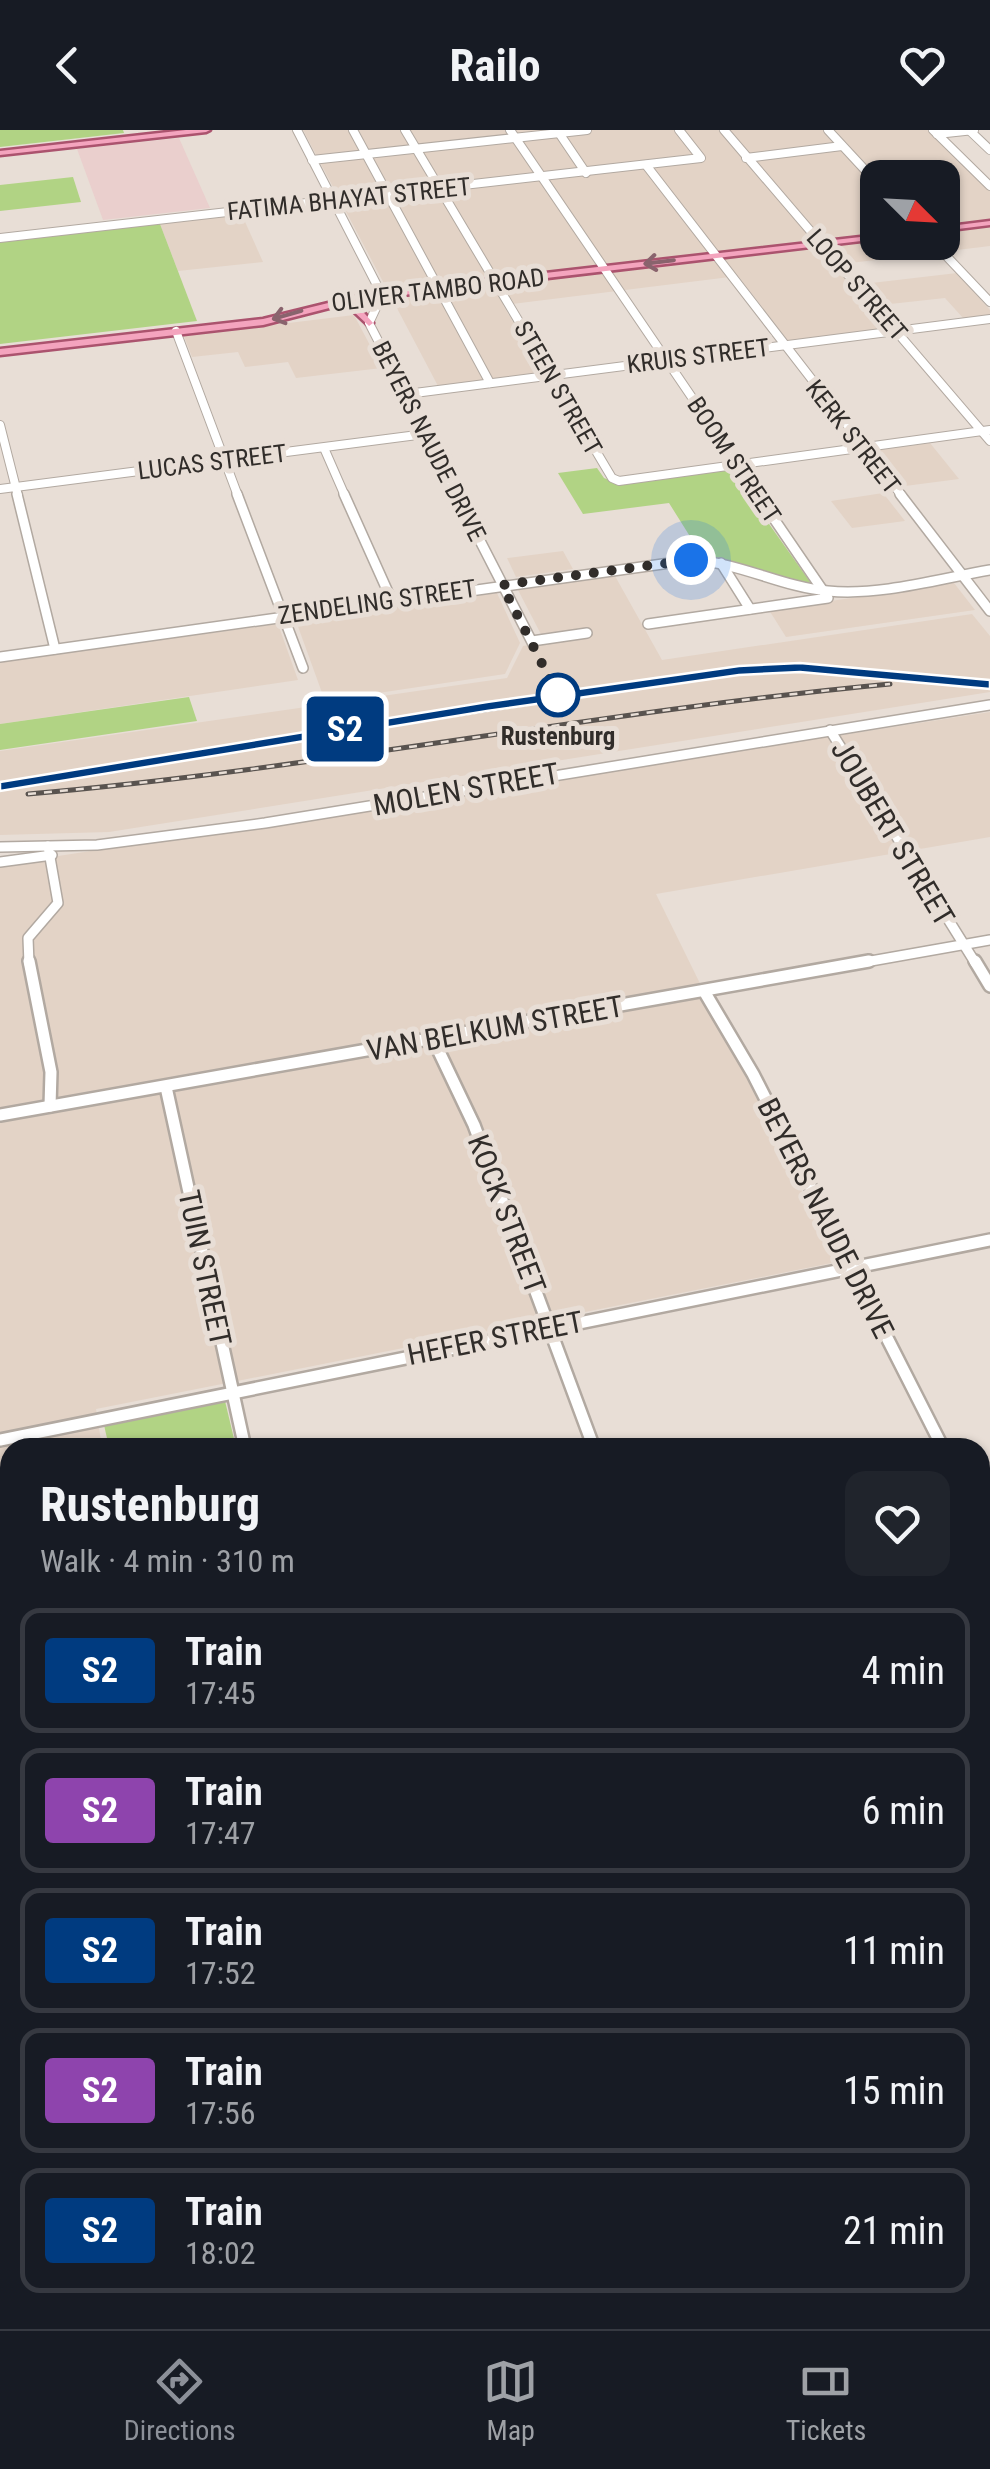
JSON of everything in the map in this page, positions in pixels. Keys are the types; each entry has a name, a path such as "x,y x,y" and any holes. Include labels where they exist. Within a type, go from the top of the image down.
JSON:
{"main road":[{"path":"0,154 137,134 206,130"},
{"path":"960,227 990,224"},
{"name":"OLIVER TAMBO ROAD","path":"0,352 272,320 382,294 860,239"},
{"path":"327,304 354,308 369,323"}],"street":[{"name":"BEYERS NAUDE DRIVE","path":"297,130 382,294 369,323 532,643 587,633"},
{"path":"352,130 490,383"},
{"name":"STEEN STREET","path":"405,130 609,476 626,480 737,465"},
{"path":"312,160 512,134 587,130"},
{"name":"FATIMA BHAYAT STREET","path":"0,238 697,160 700,154 680,130"},
{"name":"LOOP STREET","path":"724,130 986,431 990,441"},
{"path":"828,130 860,165"},
{"path":"935,132 971,130 990,150"},
{"path":"935,132 990,186"},
{"path":"558,133 586,173"},
{"name":"BOOM STREET","path":"512,134 824,591"},
{"path":"746,158 842,146"},
{"name":"KERK STREET","path":"646,166 990,612"},
{"path":"950,260 990,302"},
{"name":"KRUIS STREET","path":"407,394 990,319"},
{"path":"176,331 303,668"},
{"path":"0,425 55,649"},
{"path":"737,465 986,431"},
{"name":"LUCAS STREET","path":"0,489 425,434"},
{"path":"324,448 392,601"},
{"name":"ZENDELING STREET","path":"0,656 682,561 720,563 824,591 990,570"},
{"path":"720,563 750,609"},
{"path":"648,624 828,598 824,591"},
{"name":"MOLEN STREET","path":"0,847 50,851 265,823 990,705"},
{"name":"JOUBERT STREET","path":"830,730 917,864 961,946 990,986"},
{"path":"0,862 50,851 58,892 56,909 28,938 26,948 51,1072 50,1106"},
{"name":"VAN BELKUM STREET","path":"0,1115 990,940"},
{"name":"BEYERS NAUDE DRIVE","path":"704,991 753,1074 938,1438"},
{"name":"KOCK STREET","path":"433,1039 474,1125 590,1438"},
{"name":"TUIN STREET","path":"166,1087 244,1438"},
{"name":"HEFER STREET","path":"10,1438 549,1326 990,1240"}],"shaded area":[{"path":"303,130 930,130 990,189 990,246 960,250 960,160 860,160 860,260 875,260 834,265 887,328 788,341 738,276 503,305 543,373 438,386"},
{"path":"179,138 210,208 103,220 77,149"},
{"path":"242,215 263,262 178,271 160,224"},
{"path":"957,273 990,310 990,316 964,319 945,298 881,305 863,284"},
{"path":"354,315 382,368 296,378 288,362 245,367 238,352 192,357 184,336"},
{"path":"930,443 959,479 905,486 877,450"},
{"path":"883,493 905,521 852,528 831,501"},
{"path":"563,551 573,569 516,577 507,558"},
{"path":"615,576 662,660 972,614 990,636 990,692 109,832 0,835 0,751 507,678 523,646 545,642 518,590"},
{"path":"954,583 975,610 786,637 769,610"},
{"path":"497,593 520,643 505,674 325,701 296,621"},
{"path":"278,624 298,680 0,724 0,662"},
{"path":"990,712 990,837 656,894 837,1262 96,1409 101,1438 0,1438 0,865"}],"green space":[{"path":"0,130 123,130 124,133 0,147"},
{"path":"73,177 81,202 0,211 0,185"},
{"path":"160,224 197,321 0,344 0,242"},
{"path":"597,468 604,478 619,484 730,469 813,586 701,554 669,503 583,514 558,473"},
{"path":"189,697 197,721 0,750 0,724"},
{"path":"225,1401 234,1438 107,1438 104,1425"}],"railway":[{"path":"0,784 739,671 800,667 990,684"},
{"path":"28,794 244,770 674,709 890,684"}],"train":[{"name":"S2","path":"0,786 487,706 739,670 800,667 990,684"}],"place":[{"name":"Rustenburg","path":"558,695"}],"route":[{"path":"558,695 502,585 691,560"}]}
